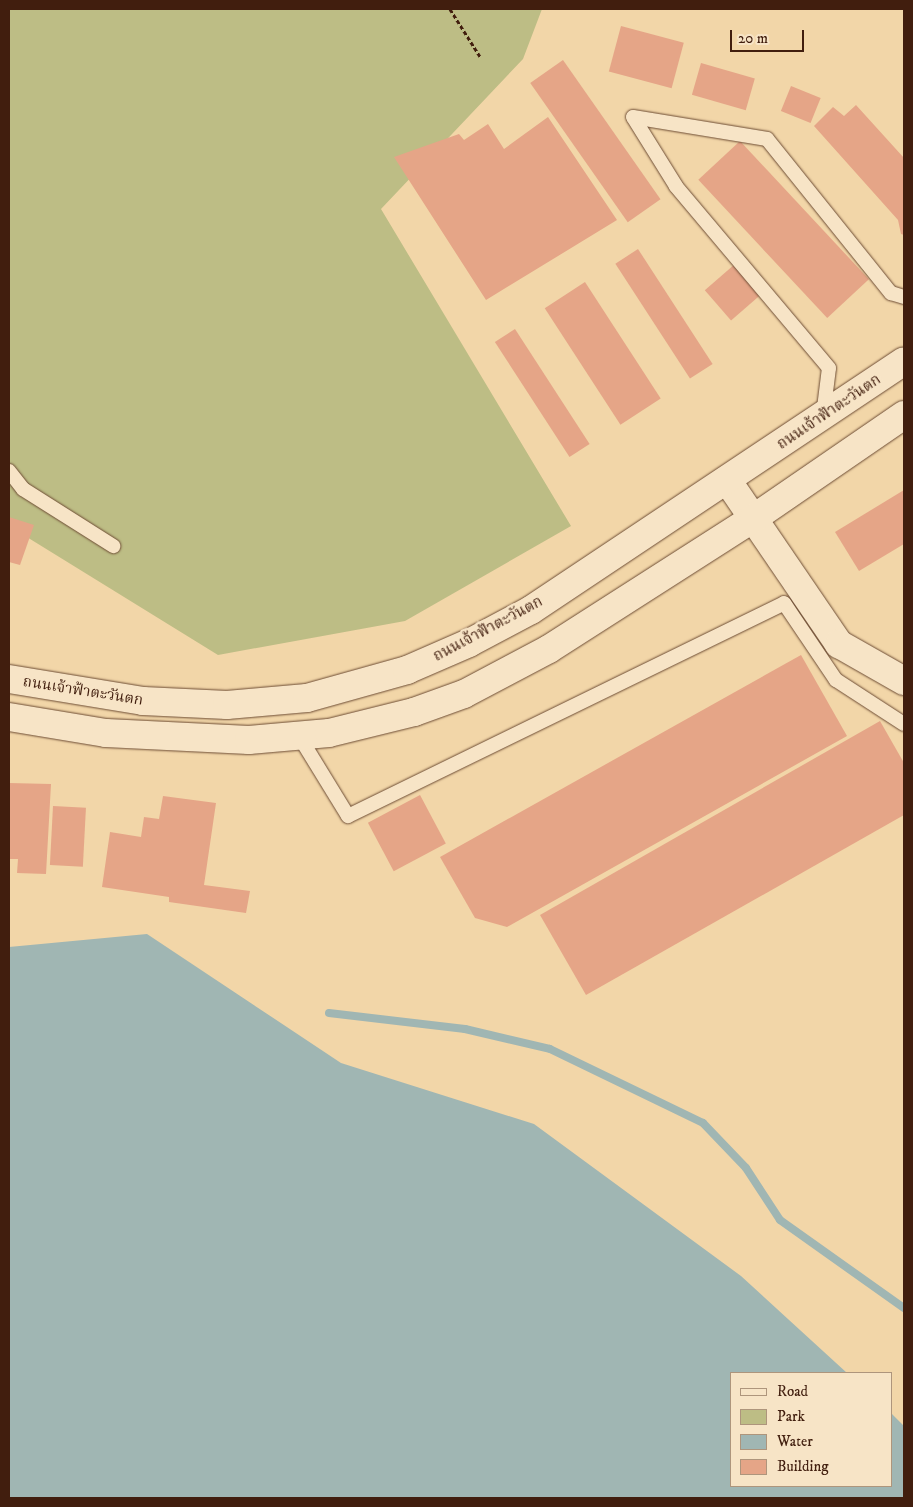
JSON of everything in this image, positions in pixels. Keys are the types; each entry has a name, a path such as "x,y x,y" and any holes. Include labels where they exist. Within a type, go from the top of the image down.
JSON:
{"main road":[{"name":"ถนนเจ้าฟ้าตะวันตก","path":"9,679 143,701 226,705 307,698 373,682 469,643 531,610 904,361"},
{"path":"9,717 159,738 249,740 329,734 414,712 500,676 608,612 754,518 904,415"},
{"path":"727,480 839,644 904,681"}],"lane":[{"path":"822,416 829,368 676,186 633,118 767,139 891,293 904,297"},
{"path":"9,471 23,489 113,546"},
{"path":"299,736 348,816 784,603 836,680 904,724"}],"path":[{"path":"450,9 481,58"}],"green space":[{"path":"9,9 542,9 523,59 381,209 571,526 405,621 218,655 9,526"}],"water":[{"path":"147,934 341,1063 534,1124 741,1276 846,1372 730,1372 730,1487 893,1487 893,1415 904,1426 904,1498 9,1498 9,947"}],"building":[{"path":"621,26 684,43 672,88 609,71"},
{"path":"563,60 661,199 628,222 530,83"},
{"path":"701,63 755,78 746,110 692,95"},
{"path":"791,86 821,98 811,123 781,111"},
{"path":"856,105 904,158 904,235 901,234 898,220 814,126 833,107 844,116"},
{"path":"548,117 617,220 486,300 394,157 459,134 464,140 488,124 504,149"},
{"path":"740,141 869,279 827,318 698,180"},
{"path":"638,249 713,364 690,379 615,264"},
{"path":"735,264 761,294 731,320 705,290"},
{"path":"585,282 661,399 620,425 545,308"},
{"path":"515,329 590,444 569,457 495,342"},
{"path":"904,490 904,544 859,571 835,532"},
{"path":"9,517 34,525 20,565 9,562"},
{"path":"801,655 847,736 507,927 475,918 440,857"},
{"path":"880,721 904,763 904,815 586,995 540,915"},
{"path":"9,783 51,784 46,874 17,873 18,859 9,859"},
{"path":"420,795 446,844 394,871 368,823"},
{"path":"163,796 216,803 204,885 250,891 246,913 169,902 169,897 102,887 110,832 141,837 144,817 159,819"},
{"path":"53,806 86,808 83,867 50,865"}],"waterway":[{"path":"329,1013 465,1029 550,1049 703,1123 746,1168 780,1220 904,1308"}]}
